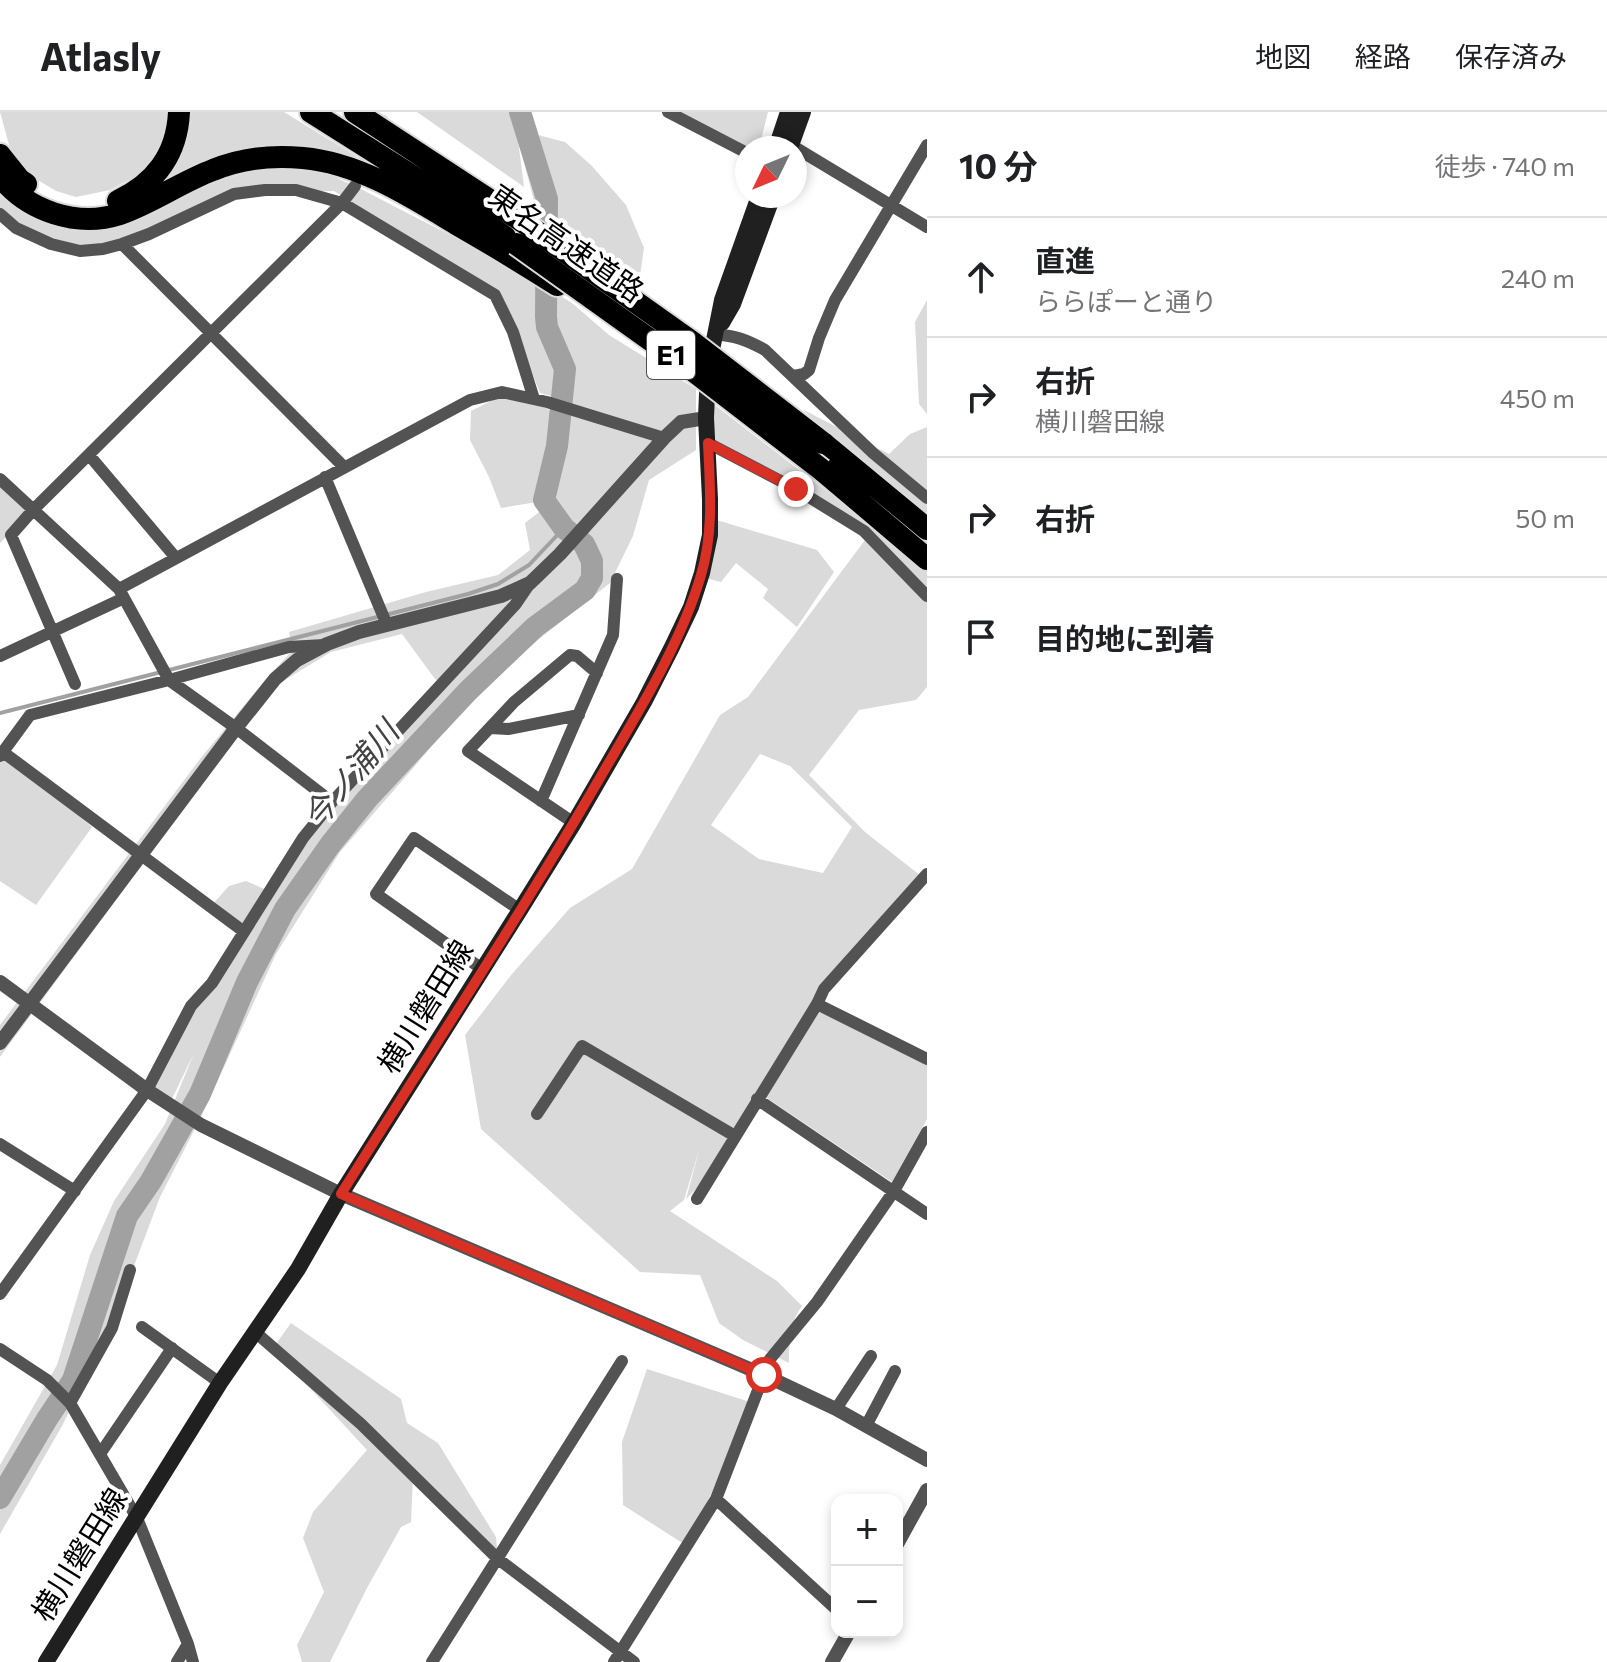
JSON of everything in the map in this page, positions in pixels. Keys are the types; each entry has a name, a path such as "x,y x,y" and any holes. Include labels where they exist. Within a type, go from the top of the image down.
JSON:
{"highway":[{"path":"0,155 20,180 40,195 64,205 90,207 113,203 135,193 154,177 169,155 179,125 179,112"},
{"name":"東名高速道路","path":"311,112 444,196 514,251 691,369 822,470 927,559"},
{"name":"東名高速道路","path":"355,112 523,222 692,342 823,443 927,529"},
{"path":"0,176 11,190 34,207 61,216 91,219 118,215 196,177 237,162 261,157 305,158 360,172 514,251"}],"main road":[{"path":"787,136 788,112"},
{"path":"791,136 803,112"},
{"name":"横川磐田線","path":"46,1662 220,1383 298,1269 341,1194 574,823 644,702 691,607 710,535 706,418 708,369 722,300 755,208"},
{"name":"横川磐田線","path":"715,335 733,304 769,208"}],"street":[{"path":"668,112 735,147"},
{"path":"794,376 809,370 835,300 927,145"},
{"path":"807,159 927,227"},
{"path":"0,545 342,203 355,186"},
{"path":"0,214 16,228 51,244 80,251 122,244 234,194 296,190 342,203 495,295 540,400"},
{"path":"122,244 344,467"},
{"path":"715,335 727,334 750,341 765,350 873,453 927,498"},
{"path":"0,656 53,631 122,593 176,558 470,400 502,392 540,400 664,438"},
{"path":"0,1294 147,1090 191,1006 212,983 303,838 332,802 515,605 530,583 664,438 681,422 706,418"},
{"path":"708,443 796,489 864,531 927,596"},
{"path":"89,455 176,558"},
{"path":"325,477 387,625"},
{"path":"0,479 122,593 169,680 332,802"},
{"path":"11,535 75,684"},
{"path":"541,801 613,635 617,579"},
{"path":"0,1043 275,679 297,660 327,644 359,632 501,596 530,583"},
{"path":"243,931 2,754 30,715 289,647 327,644"},
{"path":"574,823 468,751 514,702 570,655 577,656 597,673"},
{"path":"490,728 508,729 579,715"},
{"path":"482,969 376,894 414,838 520,910"},
{"path":"697,1199 824,989 921,891 927,874"},
{"path":"0,982 147,1090 201,1125 341,1194 764,1375 836,1409 927,1460"},
{"path":"817,1004 927,1059"},
{"path":"537,1114 582,1046 735,1136"},
{"path":"757,1099 927,1214"},
{"path":"618,1657 716,1499 770,1359 817,1302 894,1191 927,1132"},
{"path":"0,1144 75,1191"},
{"path":"70,1403 112,1328 130,1270"},
{"path":"142,1327 220,1383"},
{"path":"254,1331 361,1424 498,1559 618,1657 634,1662"},
{"path":"100,1454 172,1348"},
{"path":"0,1349 47,1380 70,1403 137,1518 193,1662"},
{"path":"836,1409 871,1356"},
{"path":"432,1662 622,1361"},
{"path":"866,1426 895,1371"},
{"path":"903,1533 927,1490"},
{"path":"716,1499 831,1604"},
{"path":"832,1662 846,1638"},
{"path":"177,1662 188,1644"}],"shaded area":[{"path":"0,112 170,112 158,152 144,171 110,190 76,197 56,191 36,179 11,152"},
{"path":"186,112 284,112 356,156 355,161 294,148 158,185"},
{"path":"417,112 510,112 511,115 511,112 529,112 548,186 538,135 565,142 592,166 626,205 644,248 639,283 536,208 518,140 524,187"},
{"path":"668,112 768,112 762,136 735,136 735,143"},
{"path":"270,166 318,170 355,186 514,268 572,303 609,335 696,389 696,450 649,480 633,536 610,583 486,681 340,852 276,954 201,1117 160,1197 109,1332 62,1426 0,1534 0,1465 57,1365 90,1255 114,1201 165,1124 194,1053 169,1105 147,1090 191,1006 243,932 210,907 229,886 246,881 269,891 342,791 441,683 402,634 331,652 280,683 237,736 0,1057 0,1025 200,759 292,651 289,632 426,592 498,575 530,550 525,523 543,509 543,501 501,508 470,440 471,411 501,396 542,406 560,416 562,399 540,393 500,292 334,191 234,194 122,244 77,250 42,240 0,208 0,193 14,205 45,219 85,230 122,222 197,187"},
{"path":"927,300 927,414 919,404 915,322"},
{"path":"707,399 927,568 927,594 880,549 927,602 927,687 916,700 859,710 809,775 865,832 921,876 817,1004 927,1064 927,1119 892,1182 761,1094 712,1173 686,1199 700,1147 684,1200 670,1211 777,1281 802,1306 793,1325 789,1363 743,1340 719,1323 700,1275 640,1272 481,1129 465,1035 512,974 570,908 632,869 720,715 748,697 868,536 770,469 708,443","holes":["760,754 790,766 852,827 823,873 759,859 711,825"]},
{"path":"802,409 889,454 910,434 927,427 927,526"},
{"path":"0,481 33,510 0,543"},
{"path":"710,518 817,550 834,572 797,627 763,598 768,589 736,563 721,582 709,579"},
{"path":"3,752 92,827 36,905 0,881 0,757"},
{"path":"291,1323 401,1399 407,1423 438,1443 496,1537 498,1559 413,1476 411,1522 401,1527 330,1662 302,1662 297,1645 324,1592 303,1538 313,1512 367,1450 273,1348"},
{"path":"647,1369 753,1403 687,1546 623,1505 622,1442"}],"waterway":[{"name":"今ノ浦川","path":"0,1498 73,1380 127,1216 151,1181 200,1094 247,982 285,909 367,799 468,691 535,627 585,590 592,578 592,561 584,544 564,528 544,500 557,446 565,369 547,327 547,199 520,112"},
{"path":"0,713 468,594 498,584 529,565 564,528"}],"tunnel":[{"path":"359,176 383,112"}],"route":[{"path":"764,1375 341,1194 574,823 672,647 691,607 710,535 708,443 796,489"}]}
